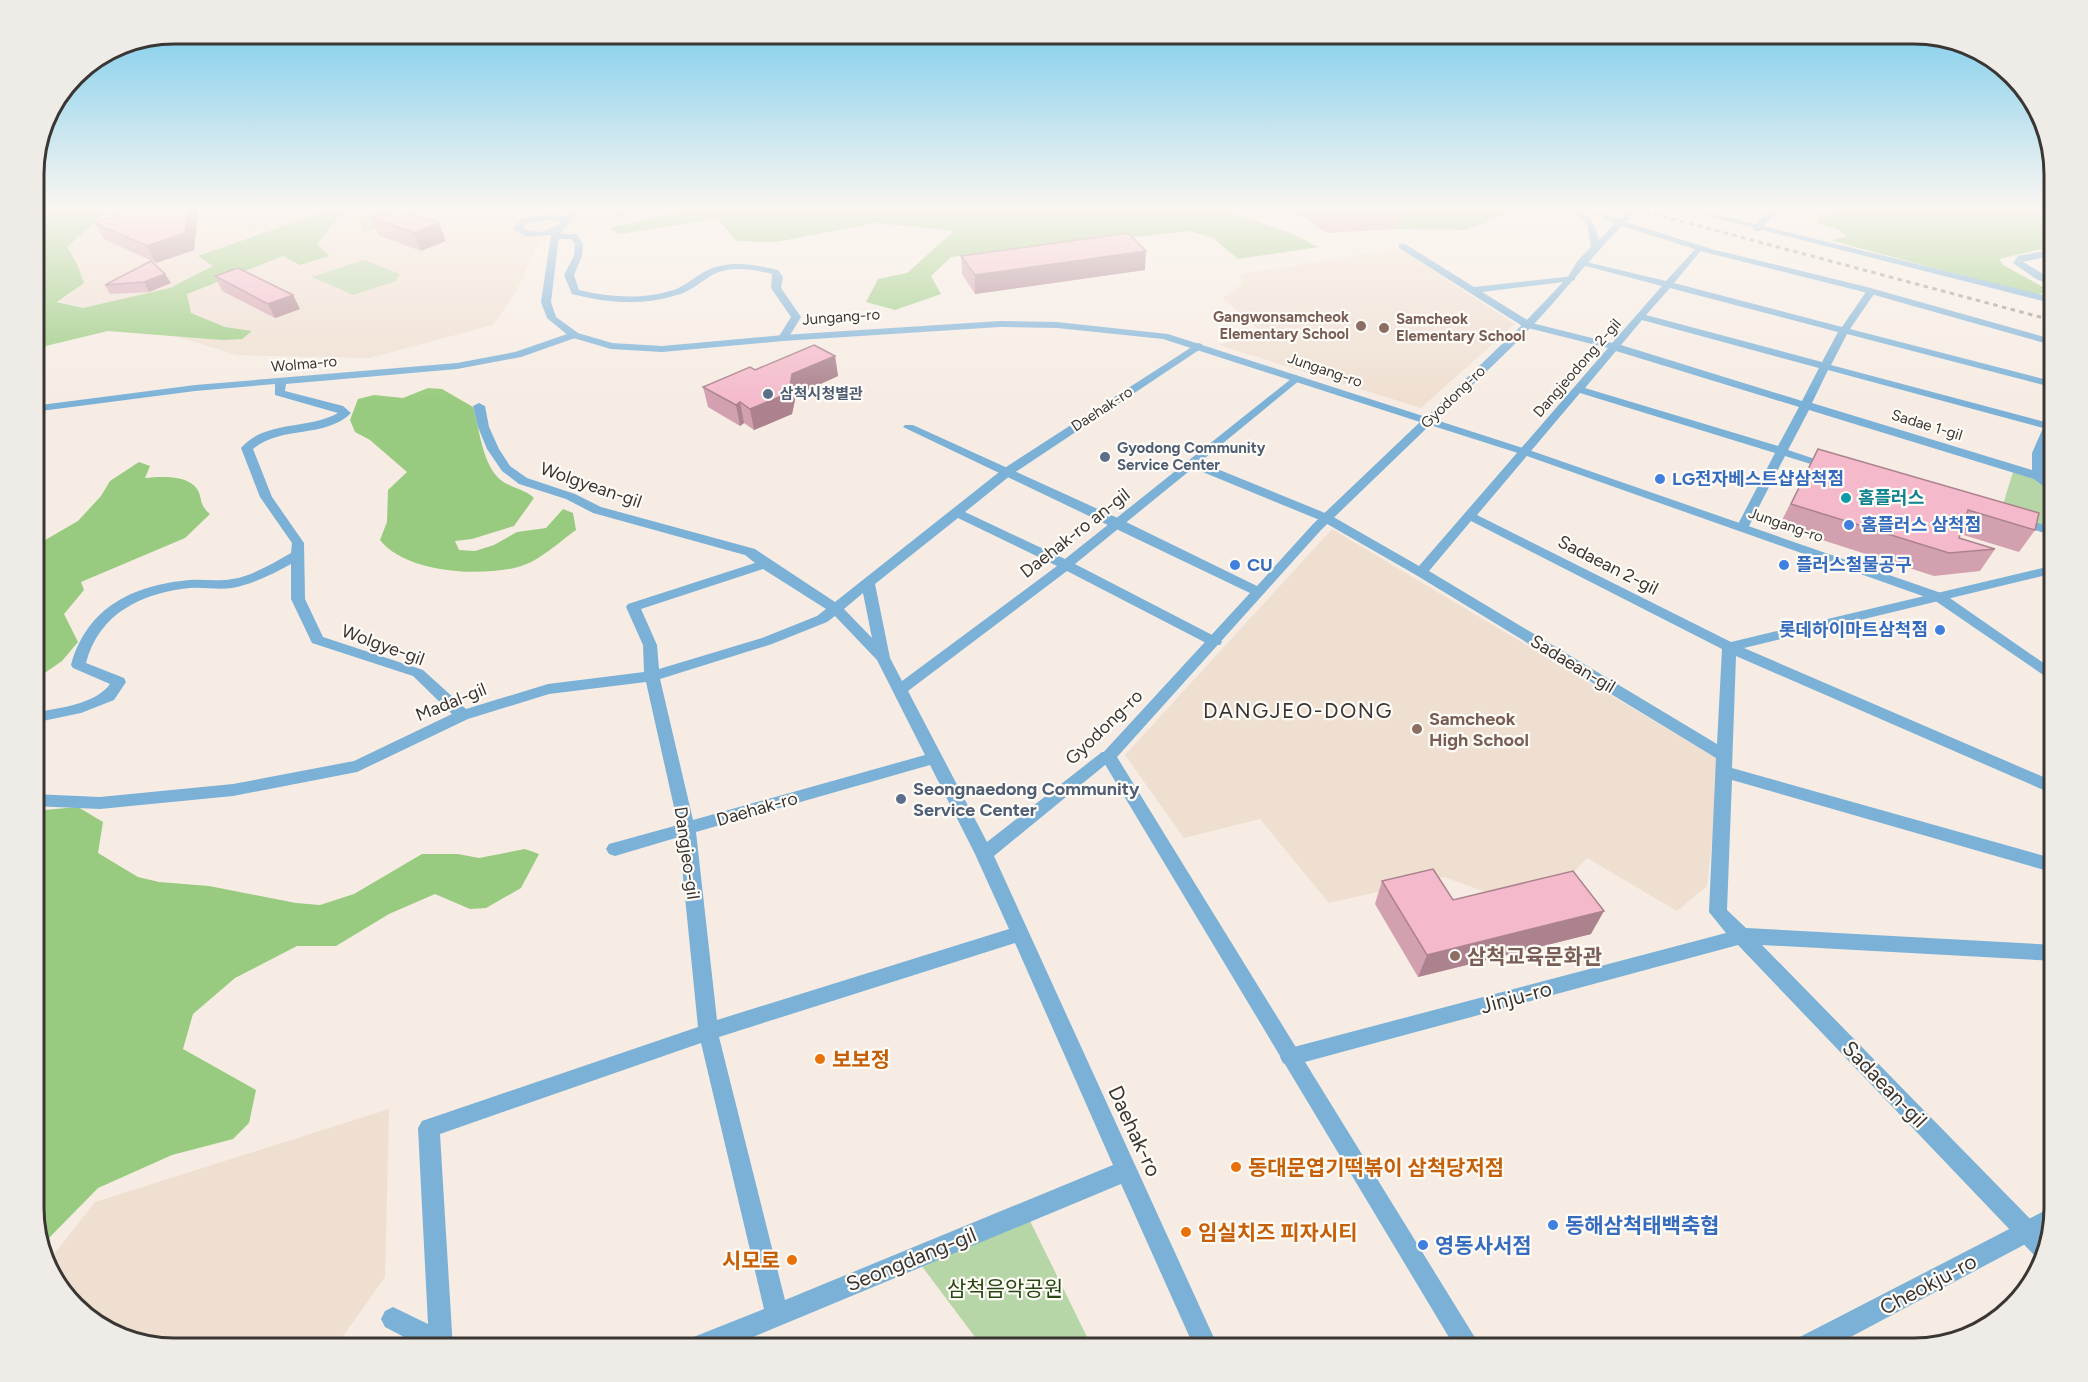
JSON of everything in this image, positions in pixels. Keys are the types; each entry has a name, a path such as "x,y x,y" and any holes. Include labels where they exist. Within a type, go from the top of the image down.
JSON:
{"street":[{"name":"Jungang-ro","path":"552,271 546,302 552,318 574,335 611,346 662,349 783,338 1000,324 1057,325 1164,336 1525,452 1939,597 2044,670"},
{"path":"571,271 569,275 575,292 598,297 639,300 683,291 708,274 717,271"},
{"path":"771,271 775,272 778,277 776,288 796,317 783,338"},
{"path":"1443,271 1528,325 1615,347"},
{"name":"Gyodong-ro","path":"984,854 1108,756 1215,642 1326,518 1528,325 1576,271"},
{"path":"1615,271 2044,382"},
{"name":"Dangjeodong 2-gil","path":"1525,452 1679,271"},
{"path":"1793,271 2044,340"},
{"path":"1933,271 2044,298"},
{"path":"2031,271 2044,279"},
{"path":"1473,290 1572,278"},
{"path":"1743,528 1843,332 1871,291"},
{"name":"Sadae 1-gil","path":"1641,317 2044,425"},
{"name":"Wolma-ro","path":"44,408 195,388 457,366 517,355 574,335"},
{"name":"Daehak-ro","path":"883,658 868,582 1007,472 1198,346"},
{"name":"Sadae 1-gil","path":"1615,347 2038,476 2044,481"},
{"name":"Daehak-ro an-gil","path":"901,689 1066,565 1296,378"},
{"name":"Wolgye-gil","path":"281,381 279,393 339,408 345,413 320,426 271,433 252,441 247,448 266,497 298,543 298,599 317,640 418,673 463,715"},
{"path":"1578,390 1839,469"},
{"name":"Wolgyean-gil","path":"479,406 481,421 496,453 506,468 522,480 582,500 597,510 750,552 836,609"},
{"path":"909,427 1118,523 1259,592"},
{"path":"2038,476 2038,453 2044,443"},
{"path":"1191,463 1326,518 1421,572 1525,452"},
{"path":"2038,453 2044,455"},
{"path":"956,512 1066,565 1215,642"},
{"name":"Sadaean 2-gil","path":"1470,516 1729,647"},
{"path":"2009,519 2044,529"},
{"path":"44,716 76,709 109,696 119,682 78,665 80,652 87,638 101,620 117,607 140,593 164,587 234,584 298,555"},
{"path":"652,676 650,645 633,607 765,564"},
{"name":"Sadaean-gil","path":"1421,572 1725,764 2044,863"},
{"path":"1729,647 2044,572"},
{"name":"Madal-gil","path":"44,800 100,803 222,791 357,766 463,715 548,689 652,676 767,641 822,620 868,582"},
{"name":"Daehak-ro","path":"836,609 883,658 901,689 984,854 1018,934 1128,1170 1202,1338"},
{"path":"1729,647 2044,784"},
{"name":"Sadaean-gil","path":"1729,647 1719,912 2040,1245"},
{"name":"Dangjeo-gil","path":"652,676 687,829 708,1032 777,1314"},
{"path":"1108,756 1463,1338"},
{"name":"Daehak-ro","path":"615,849 934,758"},
{"path":"441,1338 429,1128 708,1032 1018,934"},
{"path":"1743,936 2044,952"},
{"name":"Jinju-ro","path":"1290,1057 1743,936"},
{"name":"Seongdang-gil","path":"721,1338 1128,1170"},
{"name":"Cheokju-ro","path":"1824,1338 2043,1223"},
{"path":"393,1319 427,1338"}],"shaded area":[{"path":"49,271 526,271 516,292 493,325 369,358 237,355 59,301 75,291 47,280"},
{"name":"Samcheok Elementary School","path":"1256,271 1434,271 1515,324 1421,408 1219,345 1261,332 1223,298 1242,284 1240,274"},
{"path":"1332,529 1721,761 1707,886 1677,911 1587,858 1573,873 1491,894 1444,877 1329,903 1260,819 1184,838 1125,755"},
{"path":"389,1109 385,1277 342,1338 156,1337 123,1329 101,1317 70,1288 52,1256 95,1202"}],"green space":[{"path":"44,271 80,271 84,283 57,302 83,308 170,288 202,271 244,271 187,294 191,313 225,327 252,331 242,339 222,340 108,331 44,346"},
{"path":"329,271 394,271 400,274 396,281 353,295 312,277"},
{"path":"936,271 931,276 941,294 895,310 866,302 878,279 907,273"},
{"path":"1947,271 2015,271 2044,287 2041,294 2027,293"},
{"path":"428,388 442,389 473,407 486,457 495,474 502,481 534,498 514,526 472,539 455,541 459,550 475,551 494,545 517,532 546,528 563,509 573,513 576,530 542,556 526,564 484,572 444,570 425,566 407,560 380,540 387,522 388,490 407,472 370,440 355,432 350,420 358,399 374,395 403,398"},
{"path":"139,462 150,466 145,478 173,478 192,484 199,492 202,504 210,514 185,538 81,582 84,590 64,614 78,642 62,661 44,673 44,541 78,521 101,496 110,481"},
{"path":"2014,469 2044,478 2044,527 2000,514"},
{"path":"78,807 103,822 98,853 138,877 159,882 209,886 296,903 320,905 354,894 422,854 458,854 479,858 525,849 539,854 521,888 486,908 470,909 435,894 389,914 336,946 297,946 235,978 193,1014 183,1049 256,1090 249,1123 233,1139 172,1155 98,1188 47,1240 44,1217 44,810"},
{"name":"삼척음악공원","path":"1030,1221 1088,1338 976,1338 921,1265"}],"building":[{"path":"131,271 162,271 165,274 144,282 105,285"},
{"path":"228,271 245,271 293,295 268,304 215,276"},
{"path":"972,271 1000,271 975,275"},
{"path":"814,345 835,356 792,374 789,393 750,409 740,402 736,405 703,387 750,367 755,370"},
{"path":"1818,449 2039,513 2035,530 1968,510 1959,538 1995,549 1949,553 1791,504"},
{"path":"1433,869 1453,900 1573,871 1604,911 1427,955 1382,881"}],"railway":[{"path":"1870,271 2044,318"}],"place":[{"name":"Gangwonsamcheok Elementary School","path":"1361,326"},
{"name":"Samcheok Elementary School","path":"1384,328"},
{"name":"삼척시청별관","path":"768,394"},
{"name":"Gyodong Community Service Center","path":"1105,457"},
{"name":"LG전자베스트샵삼척점","path":"1660,479"},
{"name":"홈플러스","path":"1846,498"},
{"name":"홈플러스 삼척점","path":"1849,525"},
{"name":"CU","path":"1235,565"},
{"name":"플러스철물공구","path":"1784,565"},
{"name":"롯데하이마트삼척점","path":"1940,630"},
{"name":"Samcheok High School","path":"1417,729"},
{"name":"Seongnaedong Community Service Center","path":"901,799"},
{"name":"삼척교육문화관","path":"1455,956"},
{"name":"보보정","path":"820,1059"},
{"name":"동대문엽기떡볶이 삼척당저점","path":"1236,1167"},
{"name":"동해삼척태백축협","path":"1553,1225"},
{"name":"임실치즈 피자시티","path":"1186,1232"},
{"name":"영동사서점","path":"1423,1245"},
{"name":"시모로","path":"792,1260"}],"district":[{"name":"DANGJEO-DONG","path":"1298,710"}]}
